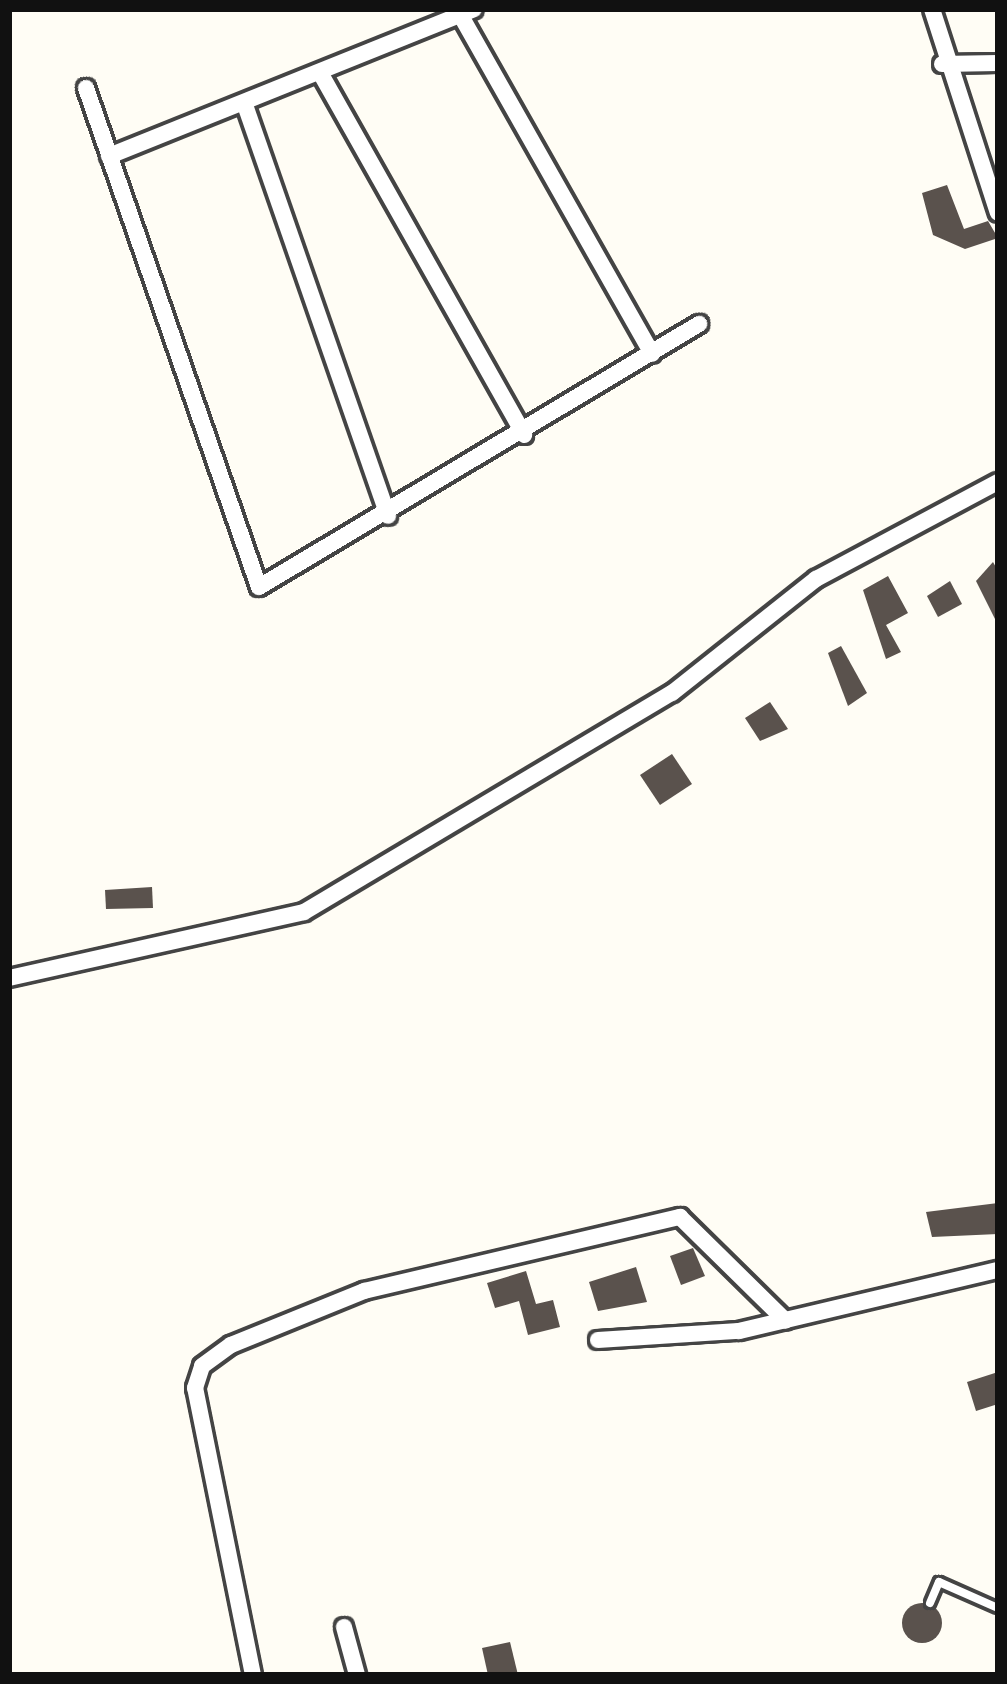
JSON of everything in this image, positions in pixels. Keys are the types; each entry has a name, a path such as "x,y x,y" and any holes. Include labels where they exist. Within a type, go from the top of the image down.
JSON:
{"street":[{"path":"932,9 942,64 998,213"},
{"path":"109,156 322,76 467,13 652,353"},
{"path":"942,64 998,63"},
{"path":"322,76 524,435"},
{"path":"86,88 248,577 269,585 524,435 699,324"},
{"path":"245,105 388,516"},
{"path":"9,978 304,911 672,694 815,579 998,482"},
{"path":"253,1675 195,1388 202,1366 231,1345 364,1291 680,1217 786,1322"},
{"path":"598,1340 786,1322 998,1270"},
{"path":"344,1628 357,1675"}],"lane":[{"path":"930,1603 939,1582 998,1608"}],"building":[{"path":"947,185 964,229 988,221 998,238 965,249 933,235 922,193"},
{"path":"993,562 998,571 998,625 976,581"},
{"path":"888,576 908,613 886,625 901,652 886,659 863,590"},
{"path":"950,581 962,604 938,617 927,596"},
{"path":"841,646 867,693 848,706 828,653"},
{"path":"770,702 788,729 760,741 745,718"},
{"path":"672,754 692,784 660,805 640,775"},
{"path":"152,887 153,908 106,909 105,890"},
{"path":"998,1203 998,1234 932,1237 926,1212"},
{"path":"693,1248 705,1276 681,1285 670,1256"},
{"path":"636,1267 647,1302 598,1311 589,1282"},
{"path":"526,1271 536,1304 553,1300 560,1327 528,1335 519,1301 495,1308 487,1283"},
{"path":"998,1372 998,1404 976,1411 967,1382"},
{"path":"922,1603 936,1609 942,1623 936,1637 922,1643 908,1637 902,1623 908,1609"},
{"path":"510,1642 518,1675 488,1675 482,1648"}]}
